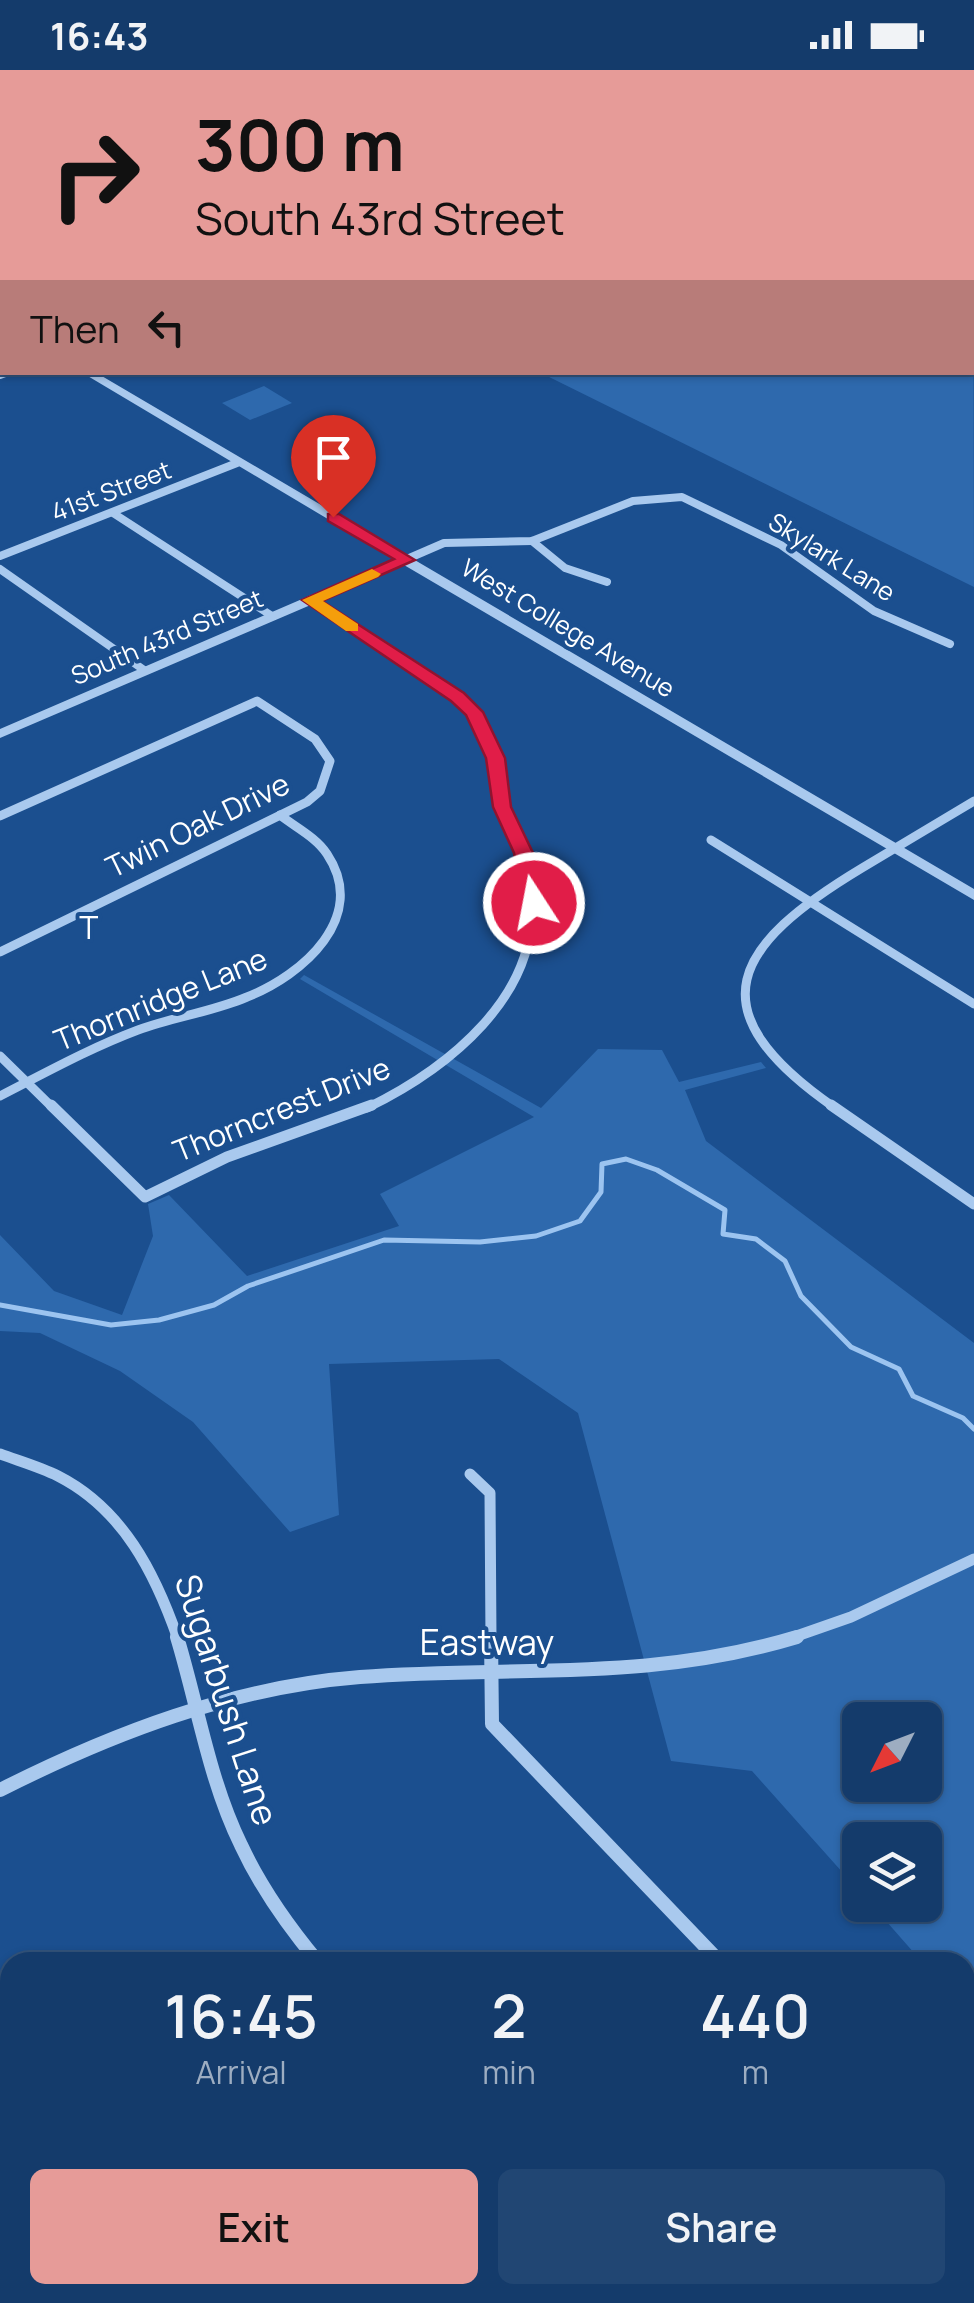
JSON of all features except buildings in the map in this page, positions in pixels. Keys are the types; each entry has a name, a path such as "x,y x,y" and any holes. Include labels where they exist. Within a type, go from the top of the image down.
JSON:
{"street":[{"name":"West College Avenue","path":"91,375 974,895"},
{"name":"41st Street","path":"0,556 236,463"},
{"name":"Skylark Lane","path":"407,560 444,544 532,541 632,501 682,497 781,545 874,611 950,644"},
{"path":"113,512 272,616"},
{"path":"532,541 565,568 607,582"},
{"name":"South 43rd Street","path":"0,734 407,560"},
{"path":"0,569 144,670"},
{"name":"Thorncrest Drive","path":"28,1082 145,1197 230,1156 325,1126 411,1085 448,1058 505,1002 528,950 534,903 524,853 502,807 496,758 474,712 310,600"},
{"name":"Twin Oak Drive","path":"0,816 258,702 315,739 330,762 320,791 280,815 0,952"},
{"path":"974,802 808,901 774,927 756,948 746,1002 755,1030 770,1054 793,1078 974,1204"},
{"name":"Thornridge Lane","path":"0,1096 120,1037 260,992 286,978 330,940 340,914 334,867 325,851 280,815"},
{"path":"711,840 974,1004"},
{"path":"0,1056 28,1082"},
{"name":"Sugarbush Lane","path":"0,1454 66,1480 104,1507 134,1540 155,1572 169,1606 222,1801 243,1854 275,1907 310,1952"},
{"path":"470,1474 490,1493 492,1724 710,1952"},
{"name":"Eastway","path":"0,1790 122,1732 196,1707 314,1682 408,1674 654,1667 736,1651 849,1618 974,1558"}],"shaded area":[{"path":"545,375 974,375 974,587"},
{"path":"264,386 292,403 250,420 222,403"},
{"path":"304,975 541,1108 598,1049 662,1050 679,1082 761,1062 766,1068 685,1090 706,1141 974,1343 974,1952 913,1952 887,1922 942,1922 942,1822 842,1822 842,1872 752,1771 671,1761 578,1413 499,1359 329,1364 339,1515 290,1532 193,1422 120,1371 40,1333 0,1331 0,1235 54,1291 122,1315 153,1236 148,1204 169,1195 247,1276 399,1226 380,1194 534,1117 300,979"}],"waterway":[{"path":"0,1305 111,1325 159,1320 214,1305 248,1286 384,1240 480,1242 536,1236 580,1221 601,1192 602,1164 626,1159 657,1170 725,1210 723,1234 756,1239 785,1261 801,1296 851,1347 899,1369 913,1396 963,1418 974,1429"}],"slow traffic":[{"path":"352,628 310,600 372,574"}],"district":[{"name":"T","path":"90,928"}],"route":[{"path":"333,517 407,560 310,600 474,712 496,758 502,807 524,853 534,903"}]}
